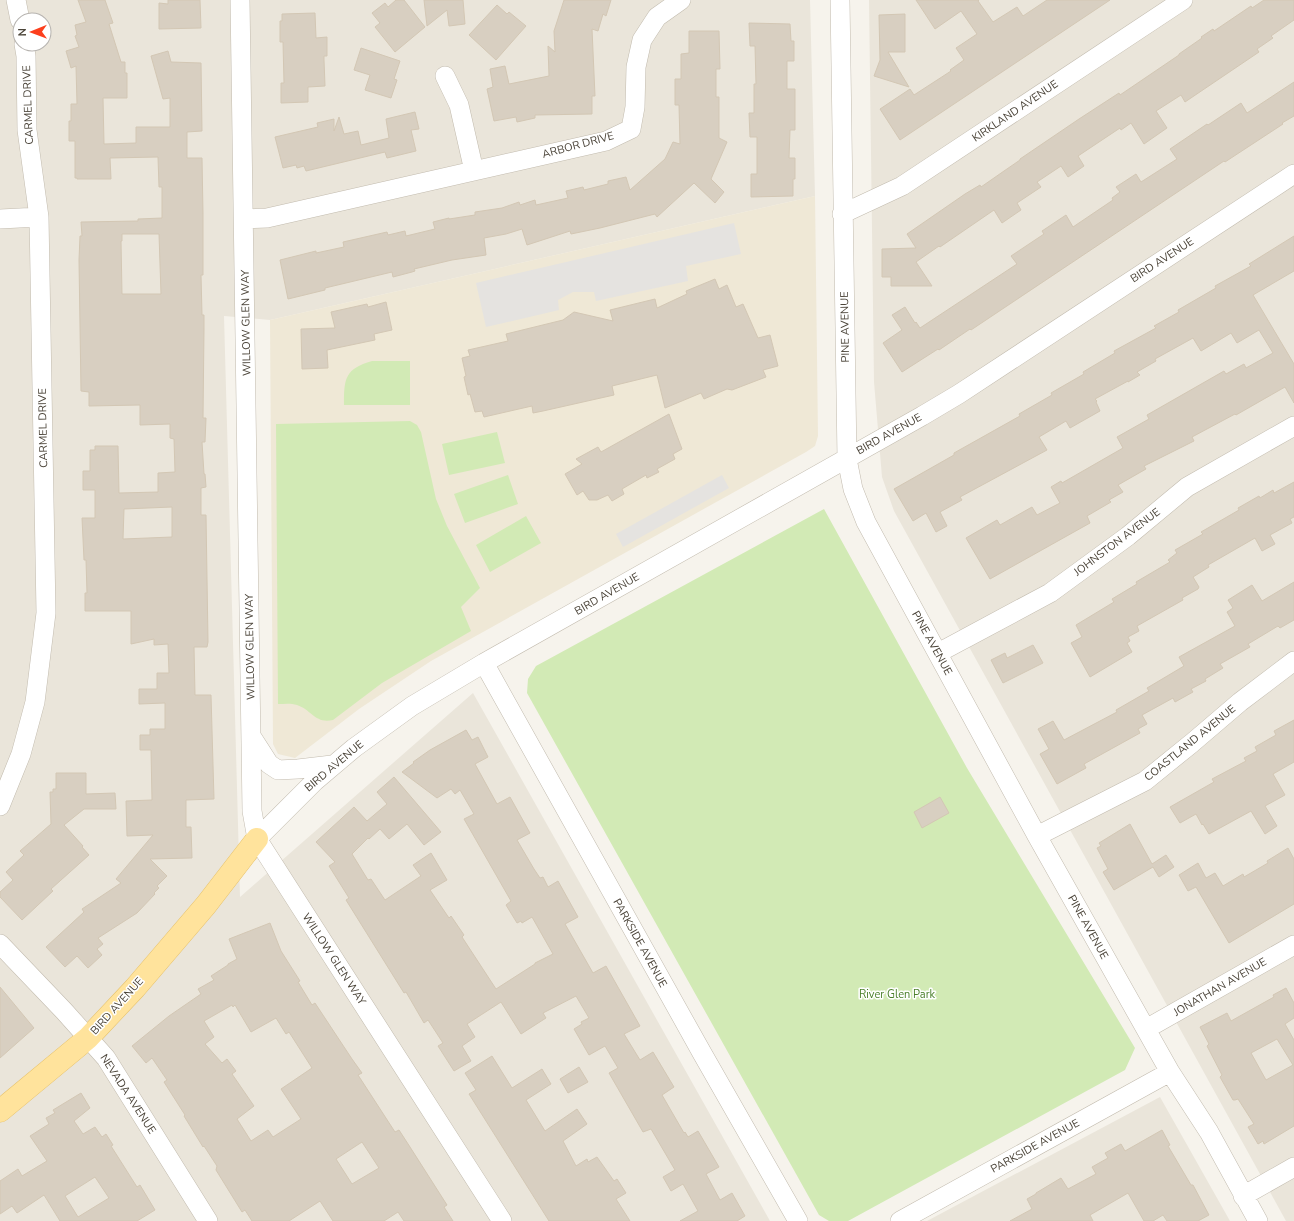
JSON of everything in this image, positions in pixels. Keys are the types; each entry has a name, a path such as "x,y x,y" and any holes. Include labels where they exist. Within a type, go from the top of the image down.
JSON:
{"main road":[{"name":"BIRD AVENUE","path":"0,1111 88,1038 135,988 206,905 257,839"}],"street":[{"path":"16,0 18,12"},
{"name":"WILLOW GLEN WAY","path":"240,0 252,811 257,839 502,1221"},
{"name":"ARBOR DRIVE","path":"244,219 267,218 474,171 606,140 631,129 636,107 636,67 642,40 657,17 681,0"},
{"name":"PINE AVENUE","path":"840,0 846,459 853,489 866,522 1037,836 1170,1072 1209,1132 1258,1221"},
{"name":"KIRKLAND AVENUE","path":"842,214 902,186 1183,0"},
{"name":"CARMEL DRIVE","path":"0,806 21,754 35,702 46,613 39,217 27,130 25,52"},
{"path":"445,76 459,105 474,171"},
{"name":"BIRD AVENUE","path":"257,839 332,765 412,706 484,663 959,394 1294,174"},
{"path":"0,219 39,217"},
{"name":"JOHNSTON AVENUE","path":"938,653 1050,593 1128,536 1187,487 1294,426"},
{"name":"COASTLAND AVENUE","path":"1037,836 1145,780 1192,743 1240,702 1294,661"},
{"name":"PARKSIDE AVENUE","path":"484,663 702,1053 798,1221"},
{"path":"251,736 269,764 278,770 332,765"},
{"name":"NEVADA AVENUE","path":"0,944 64,1011 108,1061 208,1221"},
{"name":"JONATHAN AVENUE","path":"1146,1029 1294,945"},
{"name":"PARKSIDE AVENUE","path":"900,1221 1170,1072"},
{"path":"1243,1196 1294,1167"}],"shaded area":[{"path":"0,0 810,0 815,196 270,320 224,316 240,897 473,693 770,1221 0,1221"},
{"path":"869,0 1294,0 1294,1221 1286,1221 894,511 882,477 874,382"},
{"path":"815,196 818,436 815,446 431,661 359,709 295,758 278,754 273,744 270,320"},
{"path":"734,223 741,254 686,266 688,281 596,301 594,292 573,292 558,300 559,310 486,327 476,283"},
{"path":"722,475 729,488 623,547 616,534"},
{"path":"1160,1097 1230,1221 927,1221"}],"green space":[{"path":"372,361 410,361 410,405 344,405 346,381 351,371 356,367"},
{"path":"410,421 417,425 421,432 436,499 447,526 480,588 461,607 471,631 382,683 333,720 322,720 297,705 278,704 276,424"},
{"path":"497,432 505,463 449,475 442,444"},
{"path":"508,475 518,504 465,523 454,494"},
{"name":"River Glen Park","path":"824,509 967,768 1135,1048 1125,1070 848,1221 829,1221 819,1215 527,693 528,679 536,666"},
{"path":"526,516 541,543 490,572 476,545"}],"building":[{"path":"78,0 105,0 113,23 109,24 121,62 125,62 125,73 127,73 127,98 103,98 104,144 136,143 136,127 170,127 170,98 163,99 151,56 168,51 171,62 201,63 202,131 187,132 187,158 202,158 203,275 201,275 202,315 204,315 203,418 206,418 205,442 202,442 206,487 201,488 201,515 206,515 208,642 207,647 194,647 195,695 211,695 214,799 186,800 186,827 191,827 192,858 150,859 167,876 157,886 159,888 154,893 155,894 137,913 98,938 103,944 97,949 102,955 88,968 77,956 65,967 46,947 84,912 82,909 121,883 116,879 153,835 127,836 126,801 152,800 151,750 140,750 140,735 150,735 150,729 165,729 165,703 139,704 139,689 157,689 157,673 169,673 168,644 154,645 154,639 131,644 131,611 85,611 85,593 87,593 86,560 84,560 82,518 95,518 95,490 83,490 83,471 90,471 90,450 95,450 95,446 118,446 119,493 158,492 158,473 175,472 174,439 170,438 170,424 140,425 140,405 89,406 89,392 81,391 79,260 80,236 82,236 81,222 138,221 138,219 162,218 162,187 159,187 158,157 110,158 111,179 75,178 75,141 69,141 69,121 71,121 71,104 77,104 76,66 71,68 66,51 79,47 75,36 77,35 75,25 86,22","holes":["122,234 159,234 161,294 122,294","172,507 172,537 123,539 124,509"]},
{"path":"168,0 200,0 201,28 159,29 159,3 168,4"},
{"path":"396,0 404,0 425,27 395,52 375,27 380,23 372,13 385,3 388,7"},
{"path":"424,0 463,0 465,24 449,26 447,10 427,26"},
{"path":"564,0 611,0 606,16 603,14 598,31 592,29 595,96 592,96 592,114 535,115 535,118 517,122 516,117 494,121 487,89 493,87 490,69 505,66 509,84 549,76 548,46 555,52 554,31"},
{"path":"916,0 979,0 978,1 993,22 1017,7 1023,16 1047,0 1110,0 900,140 880,109 910,89 914,95 951,71 950,70 964,60 956,48 977,34 961,11 935,29"},
{"path":"1264,0 1294,0 1294,20 1271,36 1273,38 1257,49 1259,52 1185,102 1181,95 1156,111 1167,128 1144,144 1131,123 1121,130 1120,128 1078,156 1084,166 1068,177 1061,166 1037,182 1041,187 1017,203 1021,210 1002,223 994,210 940,247 939,246 916,262 932,286 891,286 891,277 882,277 882,249 916,248 907,234 965,194 980,185 981,187 1079,119 1119,93 1120,95 1179,55 1213,29 1214,31 1251,6 1252,8"},
{"path":"497,5 507,14 509,12 526,26 496,60 469,35"},
{"path":"315,13 316,38 327,37 327,56 324,56 325,86 308,87 308,102 281,103 281,83 284,83 283,42 280,42 280,21 282,21 282,14"},
{"path":"905,14 905,52 888,52 909,87 874,76 880,60 879,15"},
{"path":"749,23 790,24 791,41 794,41 794,61 787,61 787,89 795,89 795,130 790,130 789,158 795,158 793,196 751,197 751,174 757,174 757,137 750,137 749,113 754,113 754,84 756,84 755,46 750,46"},
{"path":"689,31 719,31 720,69 716,69 716,97 719,97 719,138 727,142 711,179 724,192 715,203 694,183 657,217 655,214 571,234 570,231 527,245 522,229 484,238 486,255 452,260 414,269 415,271 393,277 392,272 325,288 325,290 288,299 280,260 316,251 316,253 344,247 343,242 387,232 388,235 405,231 406,236 435,229 433,222 449,218 475,215 475,212 502,208 519,202 520,205 535,200 536,205 568,198 566,191 583,187 584,190 608,184 608,181 626,177 630,190 665,159 673,142 680,144 679,105 675,105 675,79 681,79 681,54 689,53"},
{"path":"361,48 400,61 394,79 397,80 391,98 365,90 370,75 354,70"},
{"path":"1294,82 1294,116 971,330 970,329 902,372 883,343 902,330 892,315 905,307 920,328 1017,264 1011,256 1044,234 1042,231 1066,215 1073,227 1113,200 1112,198 1120,192 1116,187 1136,174 1141,182 1177,159 1170,149 1207,124 1208,125 1241,103 1247,113"},
{"path":"415,112 419,129 411,130 416,151 387,158 385,152 306,171 304,166 297,168 296,165 283,168 275,137 318,127 317,123 334,119 334,131 339,117 344,134 358,131 361,145 389,138 386,119"},
{"path":"1294,236 1294,271 1253,295 1294,364 1294,403 1285,387 1236,415 1235,414 1192,437 1194,441 1144,466 1146,469 1118,485 1123,492 1109,500 1111,502 1087,516 1090,523 990,579 966,538 997,520 1000,525 1032,507 1037,515 1060,503 1051,487 1061,481 1062,483 1123,448 1117,437 1149,419 1147,415 1224,371 1226,374 1244,364 1246,368 1273,353 1259,330 1237,343 1231,333 1201,351 1193,338 1155,359 1156,361 1137,372 1140,375 1095,399 1100,411 1070,428 1066,421 1039,437 1047,450 960,497 962,500 940,512 947,526 936,532 926,513 913,521 894,489 1020,416 1019,414 1052,395 1051,393 1084,374 1083,372 1115,353 1114,351 1156,328 1154,326 1216,288 1215,286 1251,266 1249,264"},
{"path":"715,279 719,289 727,285 736,307 743,304 758,338 770,335 778,366 763,370 766,377 732,390 727,389 704,399 701,393 665,408 657,375 612,386 614,395 543,411 533,413 532,406 484,417 482,411 475,412 470,394 468,395 464,377 466,376 462,358 470,356 468,350 508,341 506,334 563,320 574,312 613,321 610,310 655,299 657,308 687,294 686,291"},
{"path":"386,302 392,330 374,334 375,340 327,350 328,368 302,369 301,329 335,328 331,312 367,304 368,307"},
{"path":"669,414 682,449 673,454 675,459 657,469 659,472 647,478 646,475 622,489 624,494 612,501 608,495 597,500 589,500 583,491 577,495 565,474 582,464 576,459 598,447 601,452"},
{"path":"1294,482 1294,517 1290,519 1292,523 1270,535 1275,544 1262,551 1255,538 1208,565 1209,567 1193,577 1199,587 1198,589 1182,598 1183,600 1137,626 1139,631 1128,637 1130,641 1127,643 1132,652 1090,677 1071,643 1082,637 1076,625 1114,602 1112,599 1137,584 1136,582 1170,562 1168,560 1177,553 1175,550 1203,534 1201,532 1239,510 1238,508 1259,496 1260,498 1273,490 1274,493"},
{"path":"1294,582 1294,620 1280,628 1278,626 1248,644 1250,647 1220,664 1223,668 1205,679 1206,681 1191,689 1193,692 1175,702 1173,698 1142,715 1147,724 1138,729 1140,733 1084,764 1086,768 1057,784 1040,754 1049,749 1038,729 1053,721 1064,740 1117,712 1116,710 1149,691 1147,688 1184,666 1179,657 1235,626 1227,612 1233,608 1228,600 1252,585 1262,601"},
{"path":"1033,645 1043,663 1003,683 991,660 1005,653 1007,658"},
{"path":"1294,720 1294,762 1273,774 1285,795 1265,806 1277,826 1265,834 1251,811 1209,834 1196,814 1180,823 1170,807 1214,782 1212,779 1246,761 1244,758 1257,751 1255,747 1276,735 1274,731"},
{"path":"466,730 472,740 478,737 488,757 475,764 497,804 510,797 530,833 517,840 534,869 540,878 543,877 548,887 558,881 578,917 565,924 593,973 606,966 640,1026 624,1034 640,1060 653,1052 674,1087 662,1095 684,1133 685,1132 688,1137 698,1131 719,1167 706,1174 720,1200 732,1193 745,1216 737,1221 680,1221 698,1211 683,1184 671,1191 663,1177 675,1170 651,1129 643,1132 609,1073 618,1068 605,1046 589,1055 574,1029 582,1024 581,1022 589,1018 576,996 543,1013 546,1018 521,1034 501,1002 467,1024 475,1037 462,1046 471,1061 454,1071 438,1046 443,1043 428,1020 424,1023 406,992 404,993 346,900 349,898 329,866 335,862 316,842 354,807 367,821 387,804 377,792 394,777 441,832 424,845 407,824 389,839 380,829 369,839 368,838 352,854 368,880 371,879 385,900 421,876 413,865 431,853 447,880 430,890 449,918 451,916 464,935 462,937 496,989 535,963 553,954 532,917 522,923 521,921 517,923 506,905 511,901 464,819 474,814 460,790 455,794 451,789 437,798 402,772 430,750"},
{"path":"56,773 86,773 86,794 115,793 116,809 84,809 64,825 89,855 51,889 53,891 22,920 0,897 0,892 13,880 6,872 24,855 20,851 51,824 50,792 53,792 53,789 56,789"},
{"path":"940,797 949,813 922,828 914,812"},
{"path":"1130,824 1152,864 1166,855 1174,867 1159,877 1153,867 1114,890 1103,872 1108,869 1097,848 1101,846 1099,843"},
{"path":"1288,848 1294,859 1294,904 1229,943 1196,887 1188,891 1179,875 1198,863 1206,878 1215,873 1223,886 1243,874 1244,877 1268,863 1267,861"},
{"path":"270,923 281,951 300,981 298,982 312,1005 315,1003 362,1073 358,1075 395,1132 399,1130 447,1205 444,1207 453,1221 404,1221 398,1212 384,1221 333,1221 320,1201 289,1221 252,1221 245,1210 242,1212 216,1170 217,1166 204,1146 203,1147 164,1082 167,1080 152,1058 146,1063 132,1046 169,1016 201,994 198,989 214,980 211,976 237,959 229,939","holes":["232,1005 233,1007 235,1005 251,1032 276,1018 286,1034 289,1032 312,1068 281,1089 301,1119 273,1137 268,1130 251,1141 237,1119 254,1106 232,1074 236,1071 227,1059 222,1063 205,1044 214,1037 204,1021","362,1142 379,1168 352,1184 336,1159"]},
{"path":"0,987 34,1028 0,1058"},
{"path":"1286,988 1294,1003 1294,1018 1285,1024 1294,1040 1294,1126 1264,1144 1263,1141 1258,1144 1248,1127 1254,1124 1238,1099 1233,1100 1220,1077 1222,1075 1207,1046 1209,1044 1200,1027 1227,1013 1231,1021 1274,997 1273,995","holes":["1277,1039 1293,1065 1266,1080 1251,1053"]},
{"path":"492,1056 512,1088 542,1069 551,1084 526,1100 545,1131 577,1109 587,1124 563,1141 576,1166 587,1159 588,1162 597,1157 614,1181 617,1179 626,1193 616,1199 630,1221 549,1221 469,1094 476,1090 465,1073"},
{"path":"579,1067 588,1082 568,1093 560,1079"},
{"path":"81,1093 90,1108 74,1121 83,1134 95,1127 102,1137 106,1134 113,1145 111,1146 137,1187 140,1185 155,1210 137,1221 60,1221 44,1195 17,1213 12,1206 0,1214 0,1181 18,1169 22,1176 47,1161 30,1136 49,1124 46,1118 55,1113 53,1110","holes":["95,1177 109,1198 78,1217 65,1196"]},
{"path":"1162,1130 1170,1145 1168,1146 1191,1185 1193,1185 1209,1215 1198,1221 1167,1221 1163,1215 1153,1221 1144,1221 1128,1193 1090,1215 1093,1221 1010,1221 1032,1209 1027,1199 1061,1178 1068,1189 1096,1174 1092,1167 1108,1158 1105,1153 1121,1144 1125,1151"}]}
